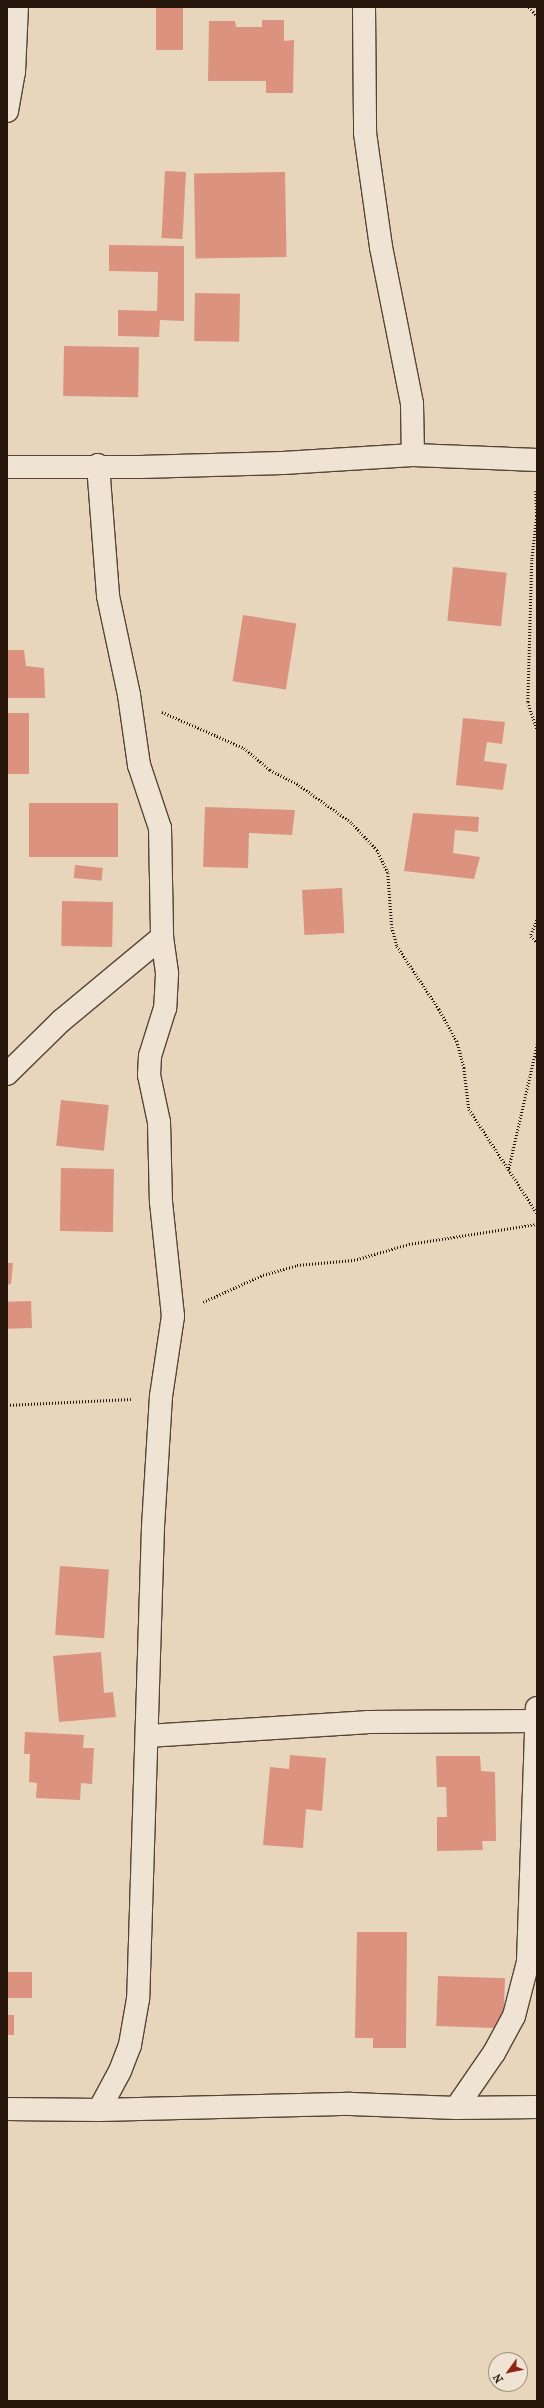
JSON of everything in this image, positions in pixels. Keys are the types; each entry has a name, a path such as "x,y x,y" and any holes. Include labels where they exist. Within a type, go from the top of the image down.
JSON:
{"street":[{"path":"7,111 14,72 17,7"},
{"path":"364,7 365,133 381,247 412,404 413,455"},
{"path":"7,467 98,465 140,467 283,463 413,455 535,460"},
{"path":"98,465 108,596 129,695 139,765 160,828 162,938 167,974 165,1008 150,1056 148,1075 159,1122 161,1202 173,1316 161,1396 153,1527 138,1999 130,2045 120,2071 99,2110"},
{"path":"7,1074 61,1021 162,938"},
{"path":"147,1736 367,1722 537,1717 528,1962 514,2016 494,2053 456,2108"},
{"path":"7,2109 99,2110 351,2104 456,2108 537,2107"}],"path":[{"path":"529,7 537,16"},
{"path":"535,460 537,516 532,560 528,702 537,729"},
{"path":"129,695 180,721 244,748 270,770 299,786 352,823 377,850 388,874 392,927 397,946 439,1009 457,1042 464,1068 469,1108 508,1171 537,1213"},
{"path":"537,920 531,936 537,942"},
{"path":"508,1171 537,1044"},
{"path":"173,1316 228,1289 297,1265 354,1260 409,1244 537,1224"},
{"path":"7,1405 161,1396"}],"building":[{"path":"156,7 183,7 183,50 156,50"},
{"path":"262,20 284,20 284,41 294,40 293,93 266,93 266,81 208,81 209,21 235,21 236,27 262,27"},
{"path":"165,171 186,172 182,239 161,238"},
{"path":"285,172 286,257 195,259 194,174"},
{"path":"109,245 184,246 184,321 160,320 159,337 118,336 118,310 157,311 158,272 109,271"},
{"path":"195,293 240,294 239,342 194,341"},
{"path":"64,346 139,347 138,397 63,396"},
{"path":"453,567 507,573 501,626 447,621"},
{"path":"243,615 296,623 286,690 233,681"},
{"path":"7,650 24,650 26,666 44,668 45,698 7,698"},
{"path":"7,713 29,713 29,774 7,774"},
{"path":"463,718 505,722 502,744 487,742 484,761 507,764 503,790 456,785"},
{"path":"29,803 118,803 118,857 29,857"},
{"path":"205,807 295,810 292,835 249,833 248,868 203,867"},
{"path":"413,813 479,817 478,832 455,830 453,853 480,857 474,879 404,871"},
{"path":"75,865 103,868 101,881 74,878"},
{"path":"342,888 344,933 304,935 302,890"},
{"path":"62,901 113,902 112,947 61,946"},
{"path":"61,1100 109,1105 104,1151 56,1146"},
{"path":"61,1168 114,1169 113,1232 60,1231"},
{"path":"7,1263 13,1263 11,1284 7,1285"},
{"path":"31,1301 32,1328 8,1329 7,1302"},
{"path":"60,1566 109,1569 104,1638 55,1635"},
{"path":"101,1652 104,1693 113,1692 116,1717 59,1722 53,1656"},
{"path":"25,1732 84,1735 83,1748 94,1748 92,1784 81,1783 80,1800 36,1798 37,1783 29,1782 30,1754 24,1754"},
{"path":"290,1755 326,1758 322,1811 306,1809 303,1848 263,1845 270,1767 289,1769"},
{"path":"436,1756 480,1756 481,1771 495,1772 496,1841 482,1841 483,1850 437,1851 437,1817 447,1817 446,1787 437,1787"},
{"path":"357,1932 407,1932 406,2048 373,2048 373,2038 355,2038"},
{"path":"7,1972 32,1972 32,1998 7,1998"},
{"path":"438,1976 505,1978 503,2028 436,2026"},
{"path":"7,2015 14,2015 14,2035 7,2035"}]}
